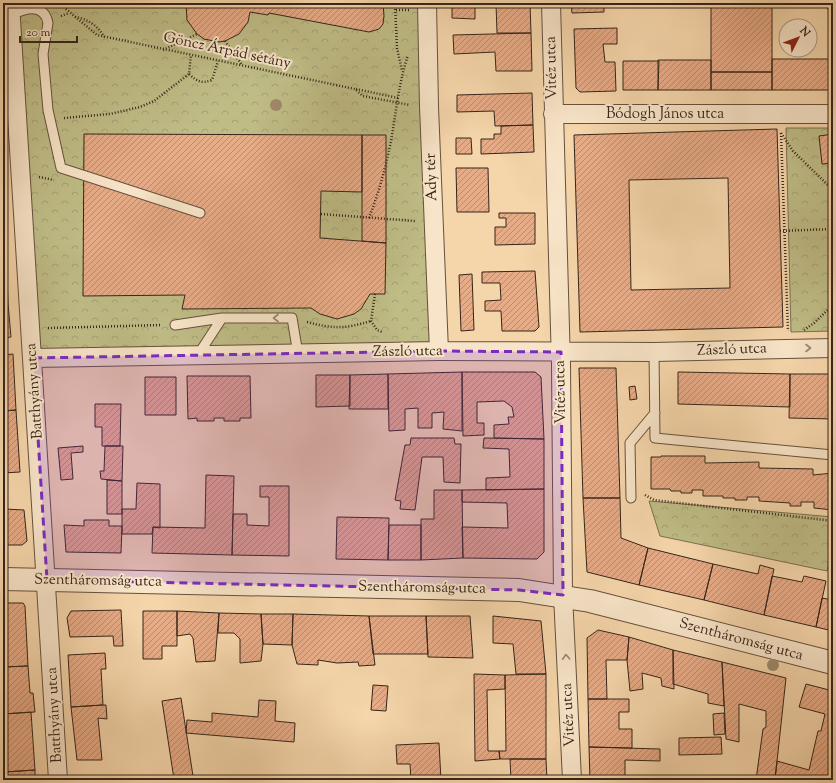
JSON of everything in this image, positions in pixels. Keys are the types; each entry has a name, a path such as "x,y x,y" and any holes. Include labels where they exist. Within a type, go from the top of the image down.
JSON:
{"street":[{"name":"Vitéz utca","path":"551,3 561,352 563,595 572,780"},
{"name":"Ady tér","path":"421,6 429,107 439,351"},
{"name":"Batthyány utca","path":"10,9 10,115 33,358 58,780"},
{"name":"Bódogh János utca","path":"553,114 833,114"},
{"name":"Zászló utca","path":"33,358 439,351 654,352 785,341 833,348"},
{"name":"Szentháromság utca","path":"3,579 519,590 563,595 833,663"}],"lane":[{"path":"10,9 26,8 43,12 47,18 48,22 44,54 48,110 61,168 200,213"},
{"path":"198,355 222,318"},
{"path":"175,325 222,318 292,318 298,354"},
{"path":"654,352 655,438 833,455"},
{"path":"631,498 630,444 655,413"}],"path":[{"name":"Göncz Árpád sétány","path":"59,3 74,17 98,35 105,37 398,98"},
{"path":"396,3 397,48 402,72"},
{"path":"396,10 421,6"},
{"path":"74,17 82,18 100,30 105,37"},
{"path":"163,50 197,34"},
{"path":"226,41 242,66"},
{"path":"66,117 110,114 140,107 154,101 189,74 192,56"},
{"path":"189,74 197,81 204,83 212,80 218,61"},
{"name":"Göncz Árpád sétány","path":"355,89 363,96 397,103 429,107"},
{"path":"370,218 390,147 397,103"},
{"path":"776,114 781,133 785,341"},
{"path":"781,133 793,151 833,190"},
{"path":"320,214 420,221"},
{"path":"780,231 833,229"},
{"path":"375,294 371,321 377,330 384,334"},
{"path":"785,341 833,305"},
{"path":"292,318 334,327 348,328 371,321"},
{"path":"45,328 175,325"},
{"path":"631,487 654,500 833,521"}],"highlighted area":[{"path":"439,351 561,352 563,595 519,590 47,580 33,358"}],"green space":[{"path":"10,3 428,3 439,351 33,358"},
{"path":"786,128 833,128 833,331 791,332"},
{"path":"649,501 833,517 833,559 830,558 827,571 660,536"}],"building":[{"path":"186,3 383,3 384,16 383,24 379,29 369,32 269,13 268,15 250,12 248,22 239,34 225,41 219,42 204,39 197,34 187,20"},
{"path":"452,3 475,3 475,19 452,18"},
{"path":"496,3 530,3 531,33 497,33"},
{"path":"571,3 604,3 604,12 572,13"},
{"path":"711,3 727,3 727,5 711,5"},
{"path":"828,3 833,3 833,10 828,10"},
{"path":"711,5 772,6 772,72 711,72"},
{"path":"617,28 617,44 603,44 605,62 615,62 616,91 580,92 576,88 574,29"},
{"path":"531,33 532,71 496,71 495,52 454,54 453,35"},
{"path":"772,59 832,59 832,90 772,90"},
{"path":"658,60 711,60 711,90 658,90"},
{"path":"623,61 659,61 658,90 623,90"},
{"path":"711,72 772,72 772,90 711,90"},
{"path":"532,93 533,125 495,126 494,111 457,112 457,95"},
{"path":"533,125 534,152 481,154 481,139 494,139 494,134 501,134 501,126"},
{"path":"777,129 783,327 580,332 574,135","holes":["728,178 730,288 631,290 629,180"]},
{"path":"84,134 362,135 362,192 321,191 320,238 386,243 385,294 370,294 361,309 354,314 337,319 320,314 311,308 182,309 185,295 83,296"},
{"path":"833,134 833,163 822,164 819,136"},
{"path":"362,135 386,135 386,243 362,241"},
{"path":"456,138 471,138 472,154 456,154"},
{"path":"456,168 488,168 489,212 457,212"},
{"path":"3,202 6,251 3,251"},
{"path":"499,213 535,213 535,244 495,245 495,227 506,227 506,218 499,218"},
{"path":"3,251 6,251 8,303 3,303"},
{"path":"535,271 539,327 535,331 502,331 501,311 485,311 485,301 501,300 500,283 482,283 482,272"},
{"path":"472,274 474,330 461,331 459,275"},
{"path":"3,303 8,303 11,337 3,338"},
{"path":"13,354 16,410 3,411 3,355"},
{"path":"579,368 616,368 620,498 583,498"},
{"path":"462,372 462,431 443,429 444,412 432,413 432,428 418,428 418,408 405,409 405,430 389,431 388,374"},
{"path":"462,372 535,372 541,377 544,439 494,438 494,425 509,424 508,417 514,417 512,407 504,401 477,402 477,423 484,423 484,435 463,436"},
{"path":"678,372 790,374 790,407 678,404"},
{"path":"388,374 388,409 349,409 350,375"},
{"path":"790,374 833,374 833,419 789,418"},
{"path":"316,375 350,375 350,406 316,407"},
{"path":"187,376 250,376 251,418 240,418 240,421 224,421 224,418 214,418 214,421 197,421 197,418 188,419"},
{"path":"145,377 176,377 176,415 145,415"},
{"path":"635,386 637,399 630,400 629,387"},
{"path":"95,404 121,404 120,446 102,446 102,427 95,427"},
{"path":"16,410 20,472 3,473 3,411"},
{"path":"411,438 454,438 455,444 461,444 460,483 444,482 443,457 422,457 415,510 400,509 401,501 395,500 405,445 410,445"},
{"path":"484,438 544,439 544,489 486,490 486,478 510,477 509,449 483,448"},
{"path":"83,446 83,452 71,453 73,479 61,480 58,448"},
{"path":"105,446 123,446 122,481 101,479 100,471 104,471"},
{"path":"705,456 705,463 759,462 759,468 813,469 813,475 833,473 833,510 814,508 814,502 801,502 801,506 790,506 790,503 759,501 759,497 747,497 747,500 735,500 735,498 723,498 723,496 703,496 703,490 692,490 692,493 681,493 681,491 671,491 670,489 651,489 651,457"},
{"path":"206,475 234,476 232,555 152,553 153,527 205,528"},
{"path":"107,480 122,481 122,514 107,514"},
{"path":"137,483 160,484 160,528 153,527 152,534 122,534 122,509 136,509"},
{"path":"260,486 289,486 289,556 232,555 233,514 247,514 247,525 269,526 269,497 260,497"},
{"path":"544,489 544,552 537,559 463,558 462,527 508,528 507,503 462,502 462,490"},
{"path":"434,490 462,490 463,558 421,560 421,519 434,519"},
{"path":"583,498 620,498 621,538 648,548 639,585 587,572"},
{"path":"5,509 24,510 27,541 22,545 3,545 3,515 5,515"},
{"path":"337,517 389,518 388,560 336,559"},
{"path":"84,520 109,520 109,526 122,526 121,553 66,552 64,525 84,526"},
{"path":"389,525 421,525 421,560 388,560"},
{"path":"648,548 713,564 704,600 639,585"},
{"path":"713,564 758,574 760,565 774,569 764,615 704,600"},
{"path":"772,576 802,582 804,576 826,581 816,627 764,615"},
{"path":"833,594 833,631 816,627 822,598 832,600"},
{"path":"3,603 23,603 25,606 28,666 3,667"},
{"path":"121,610 123,646 114,646 113,636 70,637 67,618 71,611"},
{"path":"143,611 177,611 177,646 162,646 162,659 143,659"},
{"path":"177,611 219,613 215,661 196,662 193,638 190,634 177,636"},
{"path":"219,613 261,614 263,644 261,661 240,663 240,639 234,633 218,633"},
{"path":"261,614 293,614 292,645 263,644"},
{"path":"293,614 369,616 375,665 359,666 358,662 337,663 318,660 318,665 297,664 292,645"},
{"path":"369,616 426,616 428,654 373,654"},
{"path":"426,616 470,616 473,658 428,657"},
{"path":"493,616 541,621 546,674 516,674 513,644 493,643"},
{"path":"598,630 629,637 627,660 606,660 607,699 588,699 587,638"},
{"path":"629,637 673,650 674,689 662,686 661,678 642,673 643,689 630,691 627,660"},
{"path":"673,650 722,662 724,706 708,703 708,694 673,684"},
{"path":"105,653 106,669 101,669 103,705 71,707 68,655"},
{"path":"722,662 786,678 775,780 756,780 763,729 766,727 766,711 739,704 739,742 726,739"},
{"path":"28,666 30,693 33,693 35,712 3,714 3,667"},
{"path":"474,674 505,675 505,689 487,690 488,751 499,751 500,759 475,761"},
{"path":"546,674 546,759 500,759 499,751 506,751 505,675"},
{"path":"806,684 833,691 833,753 827,780 781,780 775,778 777,761 809,770 818,731 821,731 825,714 799,707"},
{"path":"373,685 388,686 386,711 371,710"},
{"path":"181,698 193,776 174,779 162,701"},
{"path":"588,699 629,699 629,712 619,712 619,729 632,729 632,748 589,747"},
{"path":"259,700 276,701 275,721 295,723 294,742 186,733 187,720 212,722 212,713 258,717"},
{"path":"106,705 107,719 98,718 102,760 77,760 71,707"},
{"path":"31,712 35,770 6,772 3,714"},
{"path":"724,713 725,734 714,735 713,714"},
{"path":"721,737 722,754 679,755 679,738"},
{"path":"439,743 441,780 411,780 410,764 397,764 396,745"},
{"path":"589,747 660,749 660,761 625,760 625,780 590,780"},
{"path":"833,753 833,780 827,780"},
{"path":"510,759 546,759 547,780 511,780"},
{"path":"35,770 35,780 3,780 3,772"}]}
